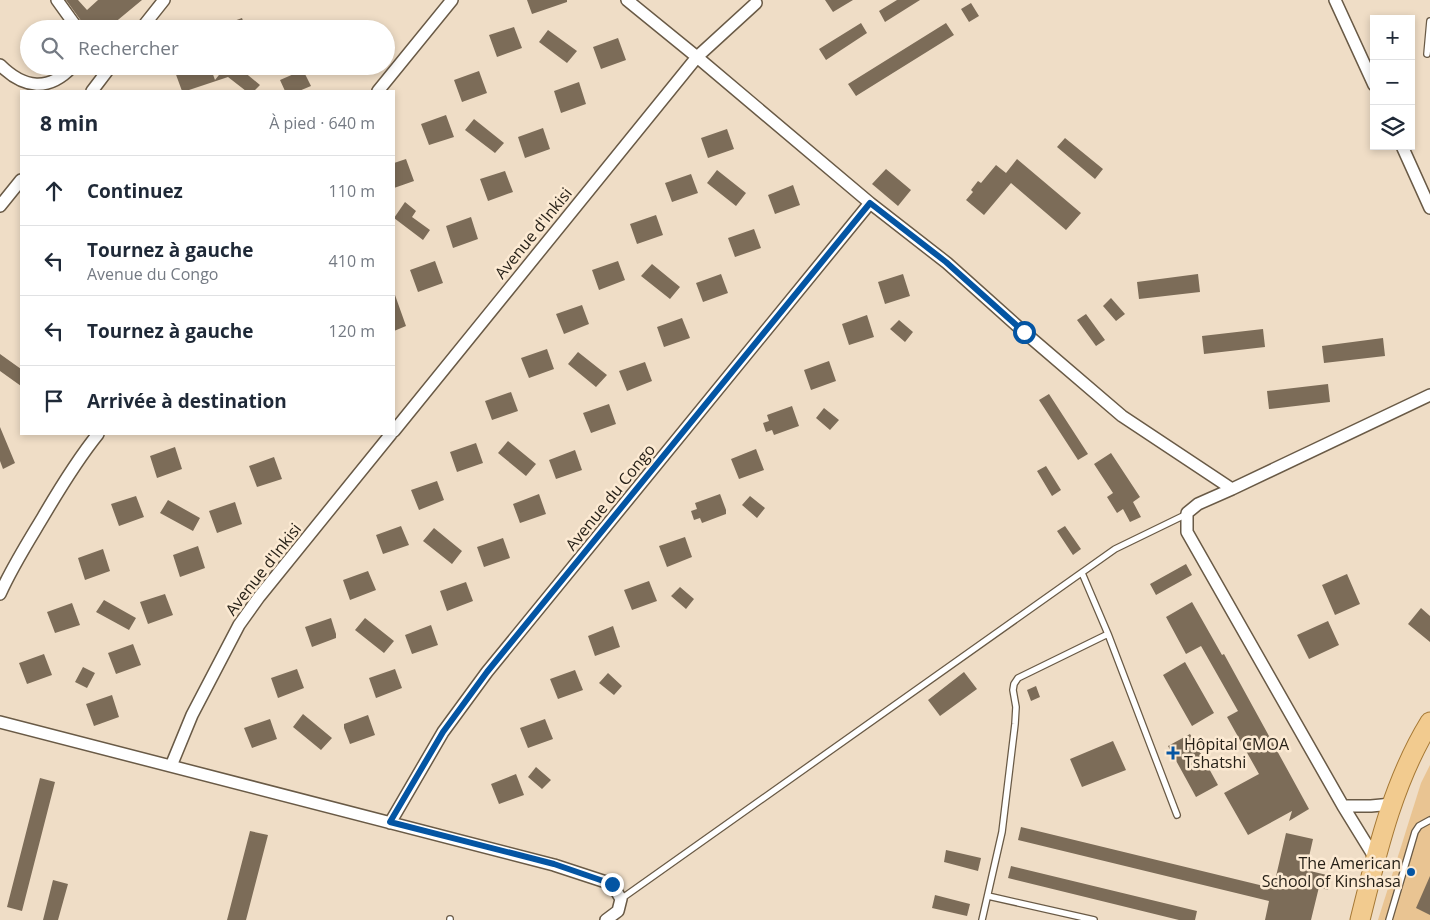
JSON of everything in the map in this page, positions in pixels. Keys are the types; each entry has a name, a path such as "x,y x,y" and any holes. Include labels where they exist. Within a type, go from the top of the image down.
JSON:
{"main road":[{"path":"1360,920 1375,858 1392,804 1408,763 1430,722"}],"street":[{"path":"57,0 71,20"},
{"path":"148,20 164,0"},
{"path":"395,70 452,0"},
{"path":"627,0 697,56 870,203 946,262 1122,416 1232,489"},
{"path":"1335,0 1370,76"},
{"name":"Avenue d'Inkisi","path":"395,430 697,56 756,3"},
{"path":"0,65 10,75 27,83 42,85 57,80 63,75"},
{"path":"93,90 105,75"},
{"path":"379,90 391,75"},
{"path":"1404,150 1430,208"},
{"path":"0,206 20,181"},
{"name":"Avenue du Congo","path":"390,822 439,739 487,672 870,203"},
{"path":"1375,858 1187,532 1188,514 1198,504 1430,395"},
{"path":"0,594 10,572 69,473 97,435"},
{"name":"Avenue d'Inkisi","path":"171,766 192,715 239,625 390,435"},
{"path":"0,722 554,864 612,884 621,899 618,911 606,920"},
{"path":"1344,806 1392,804"}],"lane":[{"path":"1427,54 1430,21"},
{"path":"621,899 1115,549 1188,514"},
{"path":"1082,573 1108,634 1177,815"},
{"path":"982,920 1002,832 1016,715 1014,684 1018,678 1108,634"},
{"path":"1389,920 1415,832 1419,826 1430,820"},
{"path":"988,896 1094,920"}],"shaded area":[{"name":"The American School of Kinshasa","path":"1430,765 1430,920 1378,920 1421,783"}],"building":[{"path":"66,0 78,0 87,10 98,0 142,0 118,20 80,20"},
{"path":"527,0 567,0 567,2 532,14"},
{"path":"825,0 853,0 833,12"},
{"path":"897,0 920,0 885,22 879,11"},
{"path":"971,3 979,16 969,22 961,9"},
{"path":"861,23 867,33 826,60 819,49"},
{"path":"946,23 954,35 856,96 848,84"},
{"path":"514,27 522,48 497,57 489,35"},
{"path":"548,30 577,51 567,63 539,42"},
{"path":"618,38 626,60 601,69 593,47"},
{"path":"479,71 487,93 462,102 454,80"},
{"path":"176,75 213,75 215,80 219,75 248,75 260,85 255,90 245,90 228,77 189,90 182,90"},
{"path":"292,75 306,75 311,86 301,90 285,90 280,80"},
{"path":"579,82 586,104 561,113 554,91"},
{"path":"446,115 454,137 429,145 421,124"},
{"path":"474,119 504,143 495,153 465,130"},
{"path":"543,128 550,149 525,158 518,137"},
{"path":"727,129 734,149 708,158 701,138"},
{"path":"1065,138 1103,169 1095,179 1057,147"},
{"path":"406,159 414,181 395,188 395,163"},
{"path":"1017,159 1081,213 1066,230 1011,183 984,215 966,200 973,192 971,190 978,181 981,183 996,165 1006,173"},
{"path":"886,169 911,190 898,206 872,184"},
{"path":"717,170 746,193 736,206 707,183"},
{"path":"505,171 513,192 488,201 480,179"},
{"path":"691,174 698,193 672,202 665,183"},
{"path":"793,185 800,205 775,214 768,195"},
{"path":"405,202 416,211 412,217 430,230 423,240 395,219"},
{"path":"656,215 663,235 637,244 630,224"},
{"path":"471,217 478,239 453,248 446,226"},
{"path":"754,229 761,248 735,257 728,238"},
{"path":"435,261 443,283 418,292 410,270"},
{"path":"618,261 625,280 599,290 592,270"},
{"path":"652,264 680,287 670,299 641,276"},
{"path":"721,274 728,293 703,302 696,283"},
{"path":"903,274 910,296 885,304 878,282"},
{"path":"1198,274 1200,292 1139,299 1137,282"},
{"path":"395,295 406,326 395,331"},
{"path":"1111,298 1125,314 1116,321 1103,306"},
{"path":"582,305 589,324 564,334 556,314"},
{"path":"1086,314 1105,340 1096,346 1077,320"},
{"path":"867,315 874,337 849,345 842,324"},
{"path":"682,318 690,338 664,347 657,327"},
{"path":"899,320 913,332 905,342 890,329"},
{"path":"1263,329 1265,347 1204,354 1202,336"},
{"path":"1383,338 1385,356 1324,363 1322,346"},
{"path":"547,349 554,369 529,378 521,358"},
{"path":"578,352 607,375 596,387 568,364"},
{"path":"0,354 20,368 20,385 0,371"},
{"path":"829,361 836,381 811,390 804,370"},
{"path":"645,362 652,381 627,391 619,371"},
{"path":"1328,384 1330,402 1269,409 1267,391"},
{"path":"511,392 518,411 492,420 485,401"},
{"path":"1049,394 1088,454 1078,460 1039,400"},
{"path":"609,404 616,424 591,433 583,413"},
{"path":"792,406 799,426 774,435 772,430 766,432 763,423 769,421 767,415"},
{"path":"824,408 839,420 830,430 816,418"},
{"path":"0,427 15,463 3,469 0,461"},
{"path":"508,441 536,464 526,476 498,453"},
{"path":"476,443 483,463 457,472 450,452"},
{"path":"175,447 182,469 157,478 150,456"},
{"path":"756,449 764,470 739,479 731,459"},
{"path":"575,450 582,470 556,479 549,460"},
{"path":"1111,453 1140,497 1133,502 1141,517 1130,522 1123,509 1117,513 1107,497 1113,493 1094,464"},
{"path":"274,457 282,479 257,487 249,466"},
{"path":"1046,466 1061,490 1052,496 1037,471"},
{"path":"437,481 444,500 419,510 411,490"},
{"path":"539,494 546,514 520,523 513,504"},
{"path":"720,494 726,514 702,523 700,518 694,520 691,511 697,509 695,503"},
{"path":"136,496 144,517 119,526 111,504"},
{"path":"750,496 765,508 757,518 742,505"},
{"path":"168,500 200,518 193,531 160,513"},
{"path":"235,502 242,524 217,533 209,511"},
{"path":"401,526 409,545 383,554 376,535"},
{"path":"1065,526 1081,549 1073,555 1057,531"},
{"path":"434,528 462,551 452,564 423,541"},
{"path":"685,537 692,557 667,567 659,546"},
{"path":"503,538 510,558 484,567 477,547"},
{"path":"198,546 205,568 180,577 173,555"},
{"path":"103,549 110,571 85,580 78,558"},
{"path":"1186,564 1192,575 1156,595 1150,584"},
{"path":"368,571 376,590 350,600 343,580"},
{"path":"1347,574 1360,604 1335,615 1322,585"},
{"path":"649,581 657,601 632,610 624,590"},
{"path":"466,582 473,601 447,611 440,591"},
{"path":"680,587 694,599 686,609 671,596"},
{"path":"165,594 173,615 148,624 140,602"},
{"path":"104,600 136,618 129,630 96,612"},
{"path":"1192,602 1222,655 1224,654 1309,809 1289,821 1292,811 1248,835 1224,793 1259,774 1227,717 1238,711 1201,646 1186,654 1166,617"},
{"path":"72,603 80,625 55,633 47,612"},
{"path":"1421,608 1430,616 1430,642 1408,624"},
{"path":"331,618 336,638 312,647 305,627"},
{"path":"365,618 394,641 384,653 355,630"},
{"path":"1328,621 1339,645 1309,659 1297,635"},
{"path":"431,625 438,645 412,654 405,635"},
{"path":"613,626 620,647 595,656 588,636"},
{"path":"133,644 141,665 116,674 108,653"},
{"path":"44,654 52,675 27,684 19,663"},
{"path":"1185,662 1214,713 1192,726 1163,675"},
{"path":"83,667 95,673 87,688 75,682"},
{"path":"297,669 304,688 278,698 271,678"},
{"path":"395,669 402,688 376,698 369,678"},
{"path":"575,670 583,690 558,699 550,679"},
{"path":"964,672 977,689 940,716 928,700"},
{"path":"608,673 622,686 614,695 599,683"},
{"path":"1036,686 1040,697 1031,701 1027,690"},
{"path":"112,695 119,717 94,726 86,704"},
{"path":"303,714 332,738 321,750 293,727"},
{"path":"368,715 375,735 350,744 344,724"},
{"path":"270,719 277,739 252,748 244,728"},
{"path":"545,719 553,739 528,748 520,728"},
{"path":"1190,734 1218,785 1196,797 1168,746"},
{"path":"1113,741 1126,770 1082,787 1070,759"},
{"path":"536,767 551,780 542,789 528,777"},
{"path":"516,774 524,795 499,804 491,784"},
{"path":"40,778 55,782 22,911 7,907"},
{"path":"1021,827 1272,888 1286,833 1313,839 1306,870 1331,876 1328,890 1319,887 1311,920 1265,920 1269,901 1018,840"},
{"path":"250,831 268,835 246,920 227,920"},
{"path":"946,850 981,858 978,871 944,862"},
{"path":"1011,866 1197,911 1195,920 1179,920 1008,878"},
{"path":"1430,876 1430,915 1416,908"},
{"path":"53,880 68,884 58,920 43,920"},
{"path":"935,895 970,904 967,916 932,908"}],"place":[{"name":"Hôpital CMOA Tshatshi","path":"1173,753"},
{"name":"The American School of Kinshasa","path":"1411,872"}],"route":[{"path":"612,884 554,864 390,822 443,732 487,672 870,203 946,262 1024,332"}]}
